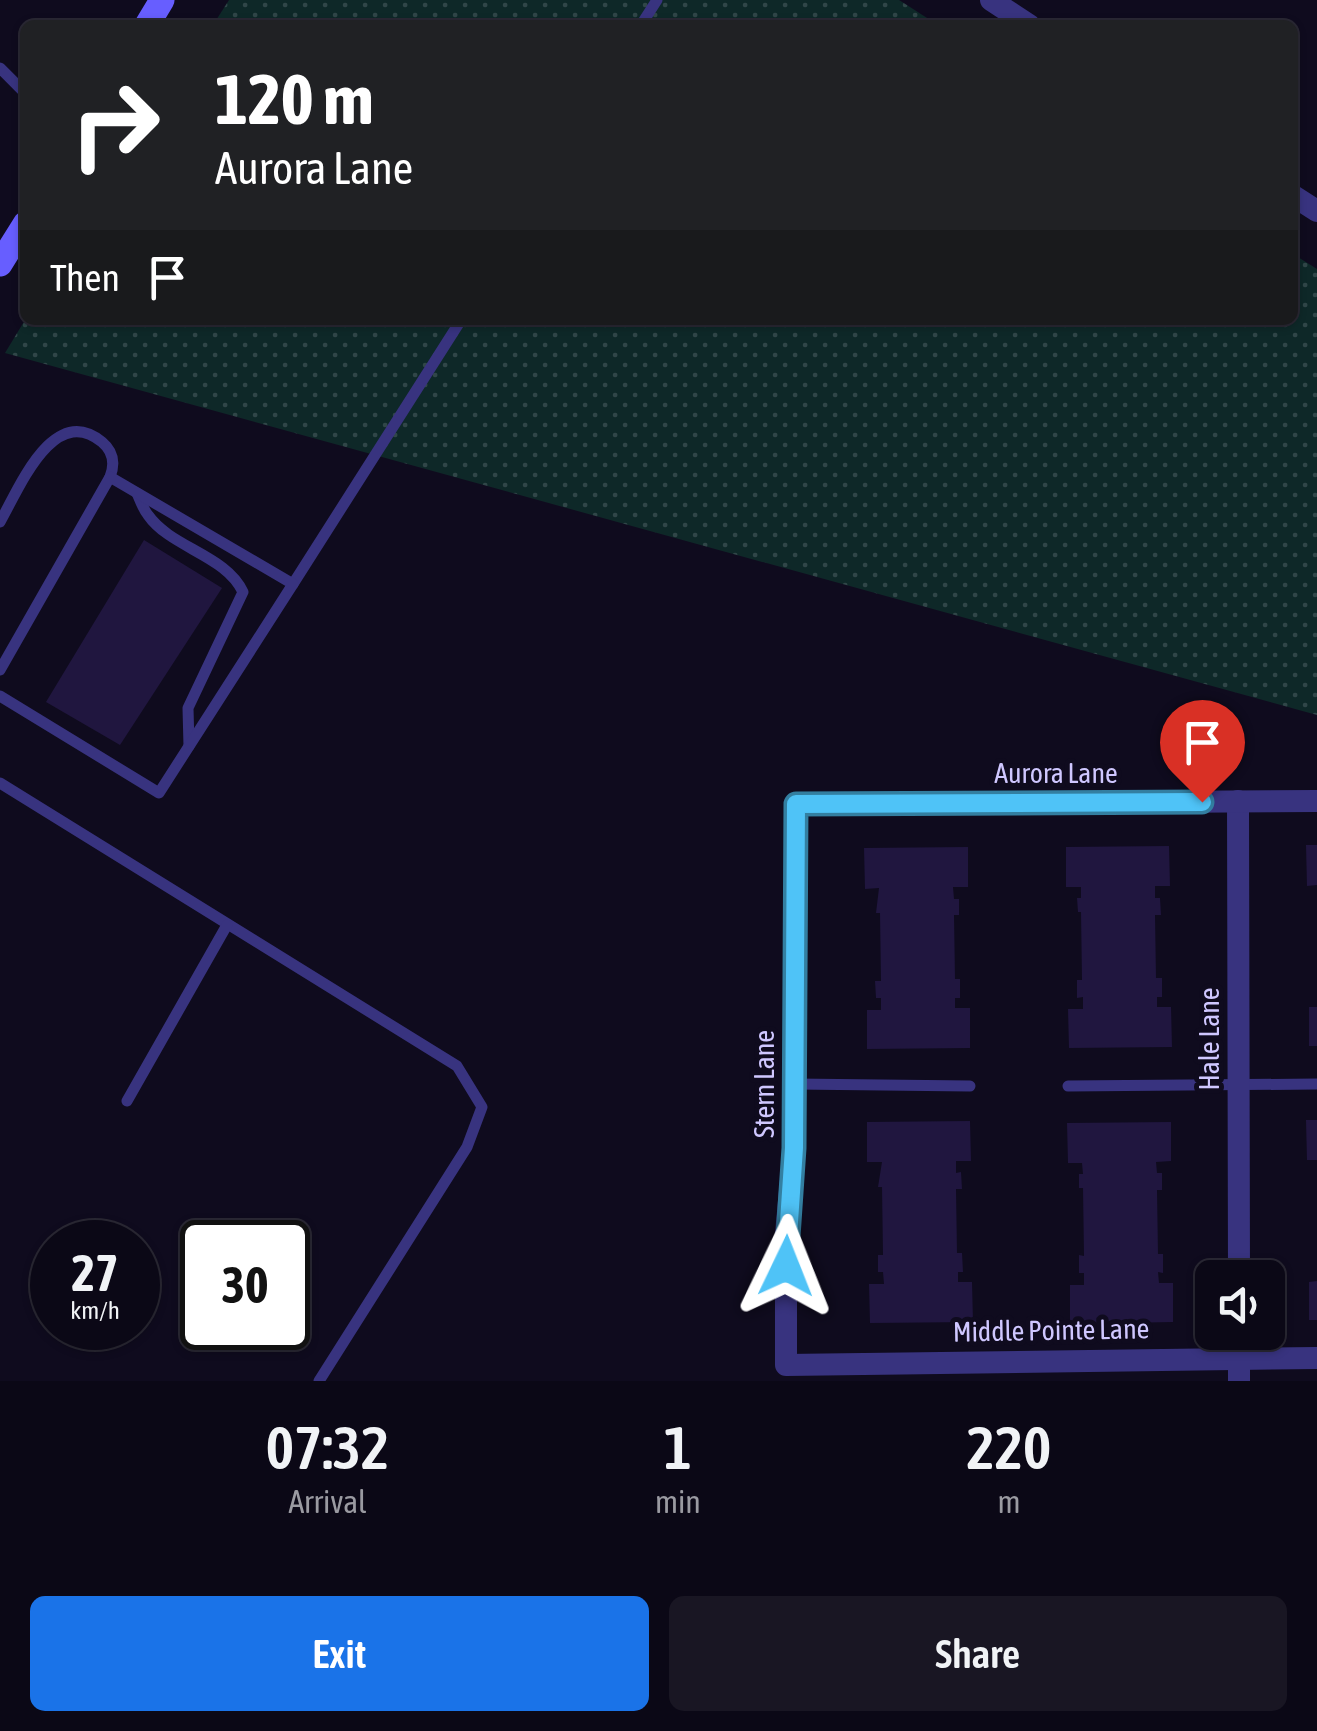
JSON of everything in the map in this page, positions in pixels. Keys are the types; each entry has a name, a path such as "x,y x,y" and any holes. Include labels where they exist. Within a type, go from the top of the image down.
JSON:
{"main road":[{"path":"0,264 20,232"}],"street":[{"path":"991,0 1021,20"},
{"name":"Hale Lane","path":"1238,801 1239,1260"},
{"name":"Aurora Lane","path":"796,804 1317,801"},
{"name":"Stern Lane","path":"786,1364 786,1234 794,1148 796,804"},
{"name":"Middle Pointe Lane","path":"786,1364 1239,1369 1317,1358"}],"lane":[{"path":"0,68 20,88"},
{"path":"0,696 159,793 458,325"},
{"path":"0,522 39,453 53,438 77,433 93,435 108,447 114,464 110,478 0,670"},
{"path":"110,478 293,584"},
{"path":"136,491 149,518 236,578 243,592 188,708 189,746"},
{"path":"0,783 457,1066 482,1106 468,1146 319,1381"},
{"path":"127,1101 228,925"},
{"path":"795,1084 970,1086"},
{"path":"1068,1086 1317,1084"}],"green space":[{"path":"229,0 899,0 930,20 216,20"},
{"path":"1298,257 1317,269 1317,715 5,353 22,325 1298,325"}],"building":[{"path":"144,540 222,588 120,745 46,702"},
{"path":"1306,845 1317,845 1317,885 1307,886"},
{"path":"1169,846 1170,886 1155,886 1161,915 1155,915 1156,978 1162,978 1162,997 1157,997 1157,1007 1171,1007 1172,1047 1069,1048 1068,1009 1083,1009 1083,997 1077,998 1077,980 1082,980 1081,912 1077,898 1081,898 1081,887 1066,887 1066,847"},
{"path":"968,847 968,887 953,887 954,899 959,899 959,915 954,915 955,979 960,979 960,998 955,998 955,1008 970,1008 970,1048 867,1049 867,1010 881,1010 875,981 881,981 880,913 876,913 879,888 865,889 864,848"},
{"path":"1309,1007 1317,1007 1317,1046 1309,1046"},
{"path":"1306,1120 1317,1120 1317,1160 1307,1160"},
{"path":"970,1121 971,1161 956,1161 962,1189 956,1189 957,1253 962,1253 963,1272 958,1272 958,1282 972,1282 973,1322 870,1323 869,1284 884,1284 883,1272 878,1272 878,1255 883,1255 882,1187 878,1187 882,1162 867,1162 867,1122"},
{"path":"1171,1122 1171,1161 1156,1162 1157,1173 1162,1173 1162,1190 1157,1190 1158,1254 1163,1254 1159,1283 1173,1283 1173,1322 1070,1324 1070,1285 1084,1285 1084,1273 1079,1273 1079,1255 1084,1256 1083,1188 1079,1188 1079,1174 1083,1174 1082,1163 1068,1163 1067,1123"},
{"path":"1317,1281 1317,1320 1309,1320 1309,1282"}],"route":[{"path":"786,1266 794,1148 796,804 1202,802"}]}
